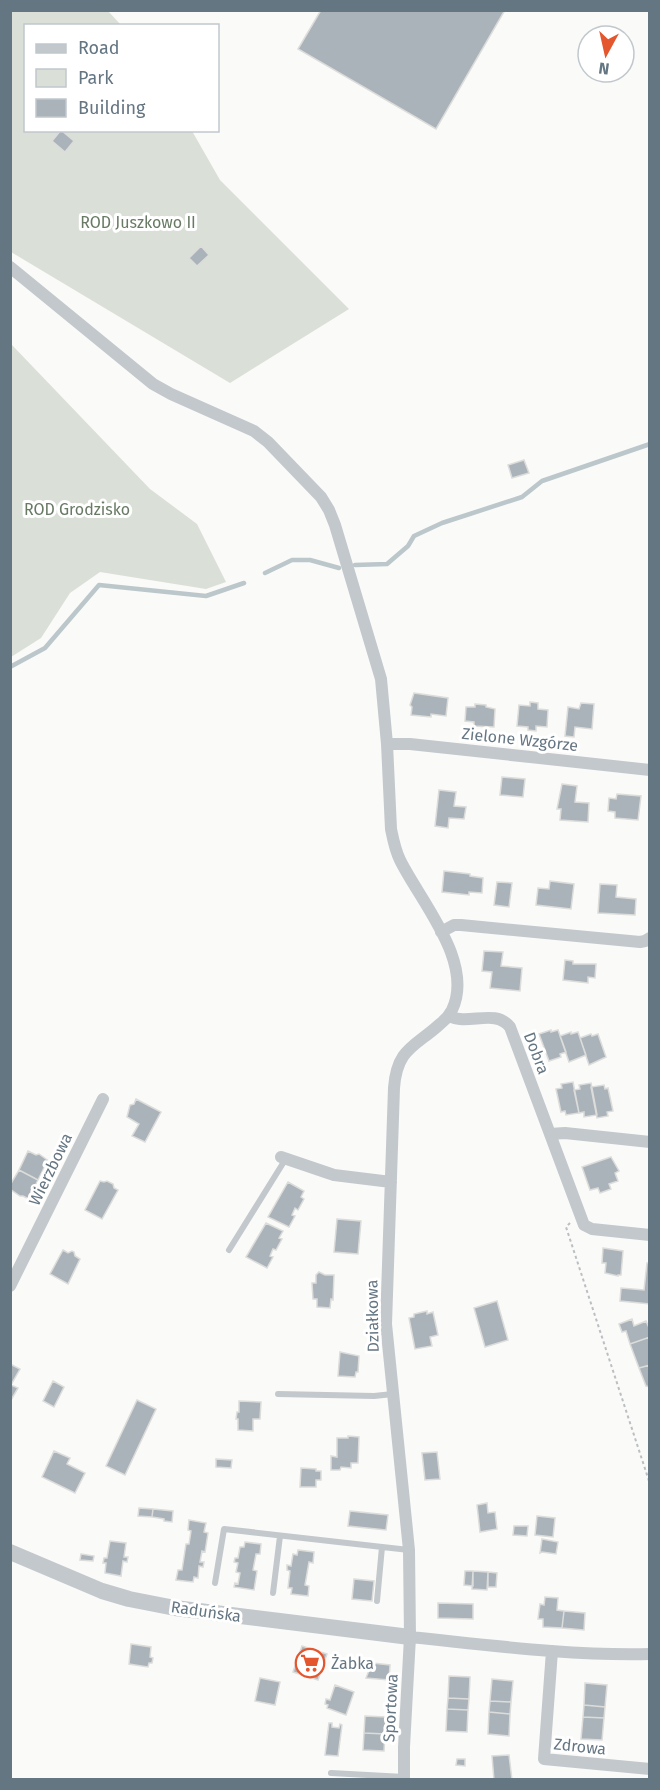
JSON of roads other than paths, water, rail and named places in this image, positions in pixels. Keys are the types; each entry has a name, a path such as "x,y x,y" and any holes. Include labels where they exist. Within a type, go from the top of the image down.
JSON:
{"street":[{"path":"10,267 153,384 254,431 268,442 321,497 336,525 381,679 393,841 400,860 441,932 454,960 458,976 457,994 449,1016"},
{"name":"Zielone Wzgórze","path":"387,744 410,744 650,770"},
{"path":"441,932 461,925 640,942 650,938"},
{"name":"Dobra","path":"449,1016 462,1020 494,1018 506,1022 510,1027 584,1225 592,1229 650,1235"},
{"name":"Działkowa","path":"410,1637 409,1550 386,1324 394,1088 397,1066 403,1054 449,1016"},
{"name":"Wierzbowa","path":"10,1286 103,1099"},
{"path":"550,1134 566,1132 650,1142"},
{"path":"283,1159 334,1175 391,1182"},
{"name":"Raduńska","path":"10,1552 102,1591 129,1599 175,1608 410,1637"},
{"path":"410,1637 552,1651 619,1655 650,1654"},
{"name":"Sportowa","path":"404,1778 410,1637"},
{"name":"Zdrowa","path":"552,1651 544,1759 650,1769"}],"lane":[{"path":"229,1250 283,1159"},
{"path":"278,1394 374,1396 393,1394"},
{"path":"215,1583 224,1529 409,1550"},
{"path":"273,1593 280,1536"},
{"path":"377,1601 382,1547"},
{"path":"331,1773 404,1778"}],"waterway":[{"path":"355,565 387,564 408,546 414,536 442,523 522,497 542,481 650,444"},
{"path":"265,573 292,560 310,560 339,568"},
{"path":"10,667 45,648 99,585 206,596 244,583"}],"place":[{"name":"Żabka","path":"310,1663"}],"park label":[{"name":"ROD Juszkowo II","path":"138,222"},
{"name":"ROD Grodzisko","path":"77,509"}]}
